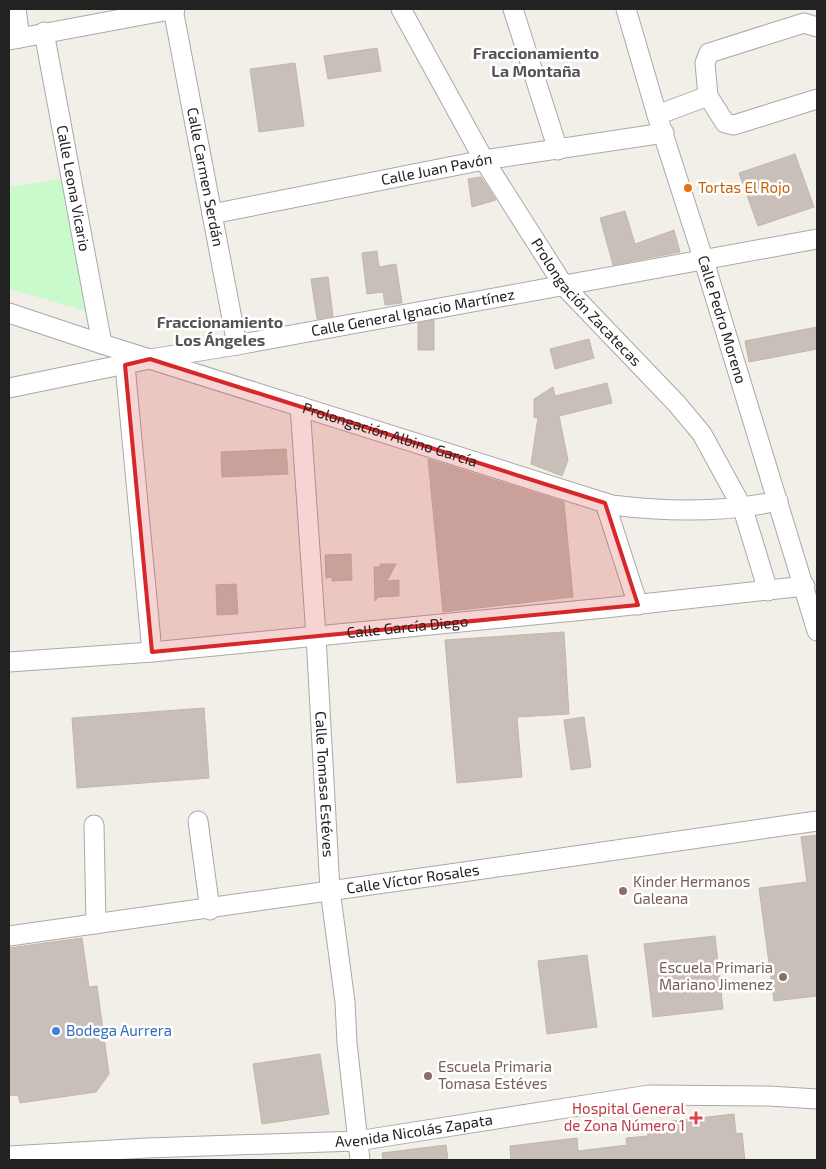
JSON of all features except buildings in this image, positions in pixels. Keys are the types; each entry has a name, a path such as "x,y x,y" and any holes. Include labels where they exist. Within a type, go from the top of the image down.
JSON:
{"street":[{"path":"16,9 14,39 130,13 174,9"},
{"name":"Calle Carmen Serdán","path":"174,9 237,346"},
{"name":"Prolongación Zacatecas","path":"401,9 484,160 564,286 677,404 702,434 743,509 768,591"},
{"path":"513,9 558,150"},
{"name":"Calle Pedro Moreno","path":"626,9 657,115 817,629"},
{"path":"817,27 804,23 709,53 705,63 708,96 725,123 734,125 817,100"},
{"name":"Calle Leona Vicario","path":"44,32 102,344"},
{"path":"657,115 708,96"},
{"name":"Calle Juan Pavón","path":"212,214 484,160 664,133"},
{"name":"Calle General Ignacio Martínez","path":"9,388 150,359 237,346 817,239"},
{"name":"Prolongación Albino García","path":"9,313 606,503 657,511 743,509 778,501"},
{"path":"125,365 152,652"},
{"name":"Calle Tomasa Estéves","path":"300,406 316,636 330,890 345,1002 347,1043 360,1160"},
{"path":"606,503 638,605"},
{"name":"Calle García Diego","path":"9,662 152,652 638,605 805,586"},
{"path":"198,821 210,910"},
{"name":"Calle Víctor Rosales","path":"9,936 210,910 330,890 817,821"},
{"path":"94,826 96,924"},
{"name":"Avenida Nicolás Zapata","path":"9,1156 52,1157 252,1153 358,1141 649,1095 769,1096 817,1099"}],"highlighted area":[{"path":"150,359 605,503 638,605 152,652 125,365"}],"green space":[{"path":"66,178 90,312 9,289 9,187"}],"place":[{"name":"Tortas El Rojo","path":"688,188"},
{"name":"Kinder Hermanos Galeana","path":"623,891"},
{"name":"Escuela Primaria Mariano Jimenez","path":"783,977"},
{"name":"Bodega Aurrera","path":"56,1031"},
{"name":"Escuela Primaria Tomasa Estéves","path":"428,1076"},
{"name":"Hospital General de Zona Número 1","path":"696,1118"}],"district":[{"name":"Fraccionamiento La Montaña","path":"536,62"},
{"name":"Fraccionamiento Los Ángeles","path":"220,331"}]}
